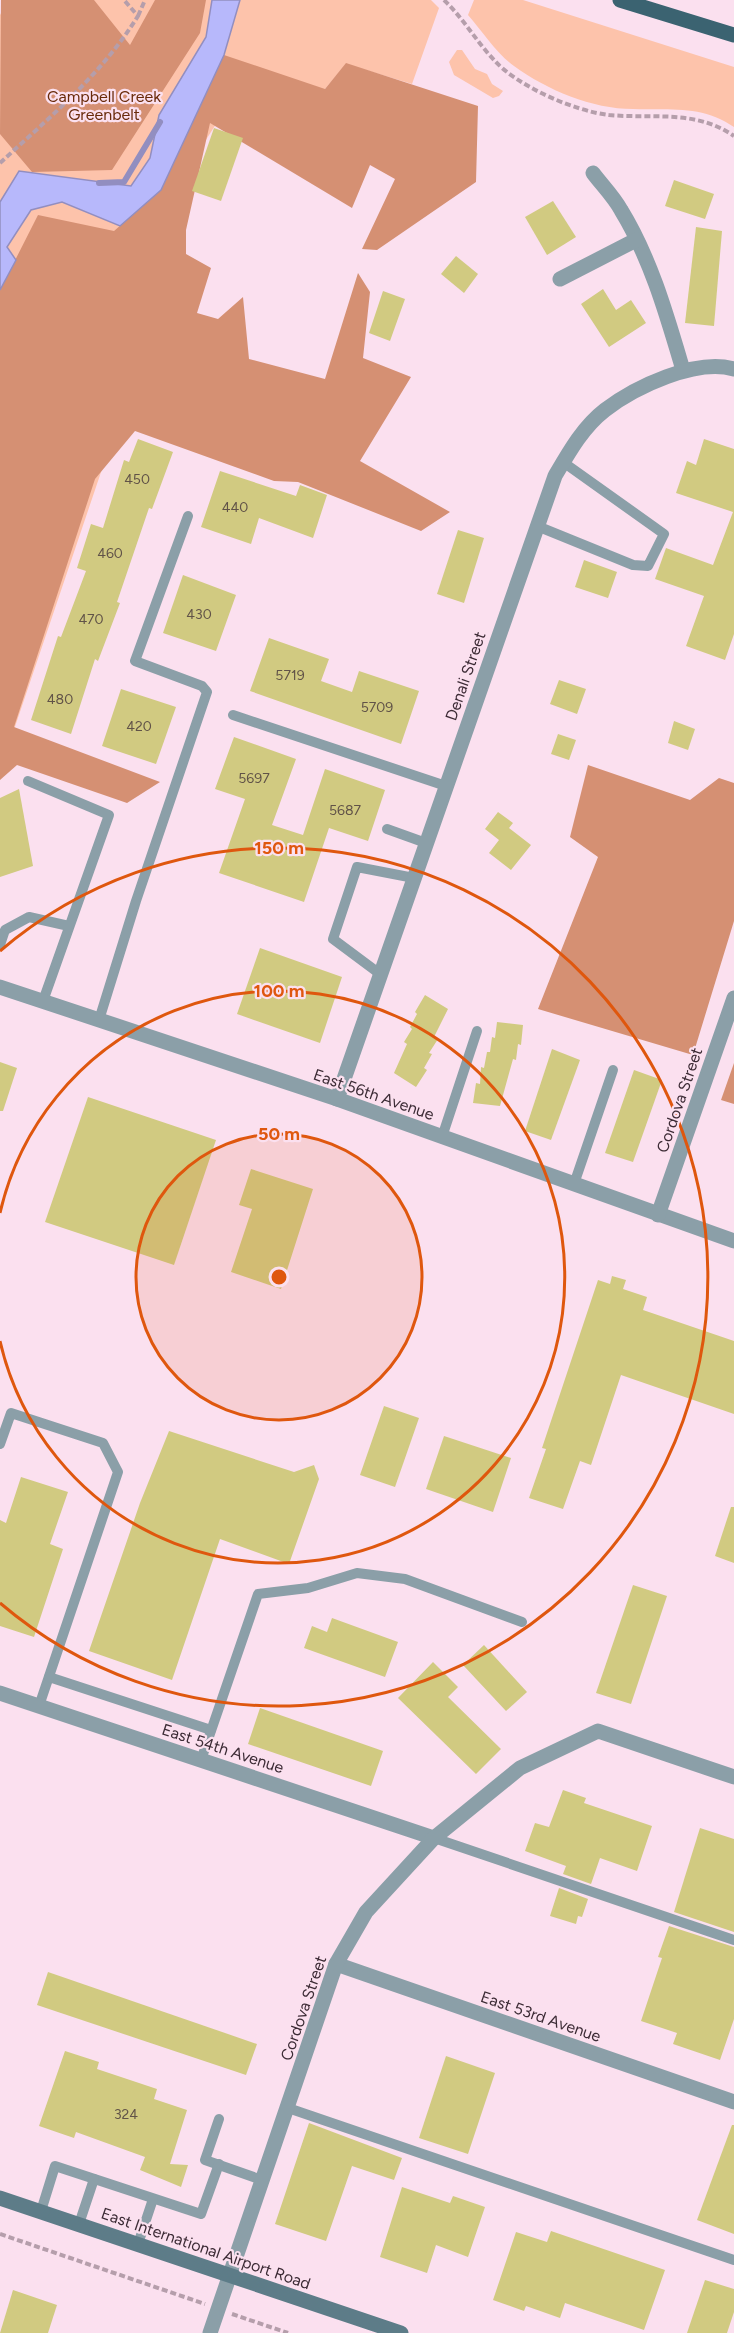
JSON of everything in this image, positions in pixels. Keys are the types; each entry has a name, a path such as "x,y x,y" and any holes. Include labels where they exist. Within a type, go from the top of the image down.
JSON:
{"main road":[{"path":"620,0 734,35"},
{"name":"East International Airport Road","path":"0,2198 231,2274 373,2329 401,2333"}],"street":[{"path":"593,173 621,209 636,240 665,309 683,370"},
{"path":"560,279 636,240"},
{"name":"Denali Street","path":"337,1099 555,476 577,439 604,410 638,389 683,370 734,369"},
{"name":"East 56th Avenue","path":"0,987 337,1099 734,1241"},
{"name":"Cordova Street","path":"658,1215 734,998"},
{"name":"East 54th Avenue","path":"0,1693 434,1838"},
{"name":"Cordova Street","path":"210,2333 336,1964 366,1912 434,1838 520,1768 598,1731 734,1778"},
{"name":"East 53rd Avenue","path":"336,1964 734,2102"}],"lane":[{"path":"537,526 633,566 648,566 664,534 564,462"},
{"path":"99,1020 136,901 207,692 202,686 135,661 188,516"},
{"path":"233,715 446,786"},
{"path":"28,781 109,814 43,1001"},
{"path":"387,829 426,843"},
{"path":"380,974 333,939 357,867 414,878"},
{"path":"0,945 5,930 29,917 69,926"},
{"path":"442,1137 477,1031"},
{"path":"574,1184 614,1070"},
{"path":"0,1444 11,1413 103,1443 118,1472 39,1706"},
{"path":"201,1760 258,1594 308,1588 357,1573 405,1579 522,1622"},
{"path":"49,1677 211,1730"},
{"path":"434,1838 734,1940"},
{"path":"288,2108 734,2260"},
{"path":"219,2119 205,2160 262,2180"},
{"path":"41,2211 56,2166 201,2214 219,2164"},
{"path":"79,2224 94,2179"},
{"path":"138,2244 153,2199"}],"path":[{"path":"124,0 138,16"},
{"path":"0,163 74,95 122,42 145,0"},
{"path":"444,0 495,62 517,80 551,96 609,115 651,114 695,118 734,136"},
{"path":"0,2234 288,2333"}],"green space":[{"path":"1,0 94,0 130,45 155,0 206,0 200,33 112,170 32,172 0,134"},
{"name":"Campbell Creek Greenbelt","path":"8,0 431,0 439,8 412,84 346,64 325,89 232,99 195,157 121,413 0,771 0,15"},
{"path":"474,0 523,0 734,67 734,127 710,115 698,112 602,106 555,90 514,66 496,49 468,15"},
{"path":"457,50 462,50 475,69 487,74 492,84 503,91 499,96 493,98 454,75 449,62"},
{"path":"224,55 325,89 346,63 478,106 476,182 377,250 362,249 395,179 370,165 352,208 210,123 186,230 186,254 211,268 197,313 218,319 243,297 249,359 325,379 358,273 370,292 363,358 411,377 360,461 450,512 421,531 298,482 274,481 135,431 95,479 14,727 160,782 127,803 17,765 0,780 0,290 38,215 114,231 161,190"},
{"path":"588,765 690,800 719,778 734,783 734,921 693,1055 538,1009 598,857 570,837"},
{"path":"734,1063 734,1104 721,1100"}],"water":[{"path":"212,0 240,0 224,55 161,190 120,226 62,202 31,210 7,247 16,260 0,290 0,202 19,171 131,186 150,158 159,115 206,37"}],"building":[{"path":"214,128 243,138 221,201 192,191"},
{"path":"674,180 714,194 705,219 665,206"},
{"path":"553,201 576,237 547,255 525,217"},
{"path":"696,227 722,231 714,326 685,323"},
{"path":"456,256 478,274 464,293 441,274"},
{"path":"603,289 616,310 631,300 646,323 609,347 581,304"},
{"path":"383,291 405,299 390,341 369,333"},
{"path":"138,439 173,452 152,509 149,508 117,602 120,603 98,661 95,659 71,734 31,720 58,636 61,637 86,571 77,568 91,524 103,528 124,460 129,462"},
{"path":"704,439 734,449 734,634 725,660 686,646 704,596 655,579 666,548 713,565 733,512 676,493 687,461 696,465"},
{"path":"220,471 296,496 300,485 327,495 313,538 259,518 251,544 201,527"},
{"path":"458,530 484,538 464,603 437,594"},
{"path":"584,560 617,572 608,598 575,587"},
{"path":"183,575 236,595 216,651 163,633"},
{"path":"269,638 329,659 321,681 352,692 359,671 419,691 401,744 250,691"},
{"path":"559,680 586,689 577,714 550,704"},
{"path":"121,689 176,707 156,764 102,746"},
{"path":"674,721 695,729 688,750 668,743"},
{"path":"558,734 576,740 569,760 551,754"},
{"path":"234,737 296,759 272,825 303,835 325,769 385,790 368,841 329,828 304,902 219,873 245,799 215,789"},
{"path":"19,789 33,866 0,877 0,798"},
{"path":"498,812 513,823 509,828 531,845 511,870 489,853 499,840 485,829"},
{"path":"260,948 342,977 320,1043 237,1014"},
{"path":"425,995 448,1009 434,1037 438,1039 429,1053 432,1054 424,1068 427,1070 416,1087 394,1073 407,1044 404,1042 412,1029 410,1027 417,1014 415,1012"},
{"path":"497,1022 523,1025 521,1045 518,1044 516,1060 513,1059 500,1106 473,1103 476,1083 480,1084 481,1067 484,1068 487,1052 490,1052 492,1037 495,1038"},
{"path":"552,1049 580,1060 551,1140 525,1131"},
{"path":"0,1062 17,1068 3,1111 0,1111"},
{"path":"634,1070 662,1080 633,1162 605,1153"},
{"path":"88,1097 216,1140 174,1265 45,1222"},
{"path":"251,1169 313,1189 281,1289 231,1272 252,1209 239,1205"},
{"path":"612,1276 626,1280 623,1289 647,1297 643,1310 734,1341 734,1414 621,1375 591,1465 580,1461 563,1509 529,1498 546,1449 542,1448 598,1280 610,1284"},
{"path":"384,1406 419,1418 395,1487 360,1475"},
{"path":"169,1431 294,1472 314,1465 319,1479 289,1564 220,1539 172,1680 89,1651 140,1503"},
{"path":"444,1436 511,1458 493,1512 426,1489"},
{"path":"21,1477 68,1492 50,1544 63,1549 34,1637 0,1626 0,1520 6,1523"},
{"path":"731,1507 734,1507 734,1563 715,1556"},
{"path":"633,1585 667,1596 631,1704 596,1693"},
{"path":"332,1618 398,1642 385,1677 304,1648 312,1626 327,1632"},
{"path":"484,1645 527,1692 506,1711 463,1665"},
{"path":"433,1662 458,1687 448,1697 501,1749 476,1774 398,1698"},
{"path":"260,1708 383,1751 371,1786 248,1744"},
{"path":"563,1790 586,1798 584,1803 652,1826 637,1871 600,1858 591,1884 563,1874 566,1866 525,1851 535,1823 549,1827"},
{"path":"700,1828 734,1839 734,1932 674,1912"},
{"path":"559,1888 588,1899 582,1917 578,1916 576,1924 550,1916"},
{"path":"669,1926 734,1947 734,2019 720,2060 673,2044 677,2033 641,2021 662,1958 658,1957"},
{"path":"48,1972 257,2044 246,2075 37,2005"},
{"path":"65,2051 99,2062 97,2069 157,2089 154,2099 187,2110 170,2164 188,2165 181,2187 140,2170 145,2157 76,2132 74,2138 39,2126"},
{"path":"446,2056 495,2073 468,2154 419,2138"},
{"path":"309,2123 402,2158 394,2180 352,2166 326,2241 275,2224"},
{"path":"732,2125 734,2125 734,2234 697,2220"},
{"path":"402,2187 450,2203 453,2196 485,2207 468,2257 436,2245 427,2273 380,2257"},
{"path":"551,2231 665,2270 644,2330 565,2303 560,2318 526,2306 524,2311 493,2300 516,2232 547,2242"},
{"path":"705,2280 734,2289 734,2312 727,2333 687,2333"},
{"path":"13,2290 57,2305 48,2333 0,2333"}],"waterway":[{"path":"99,183 124,182 160,122"}]}
